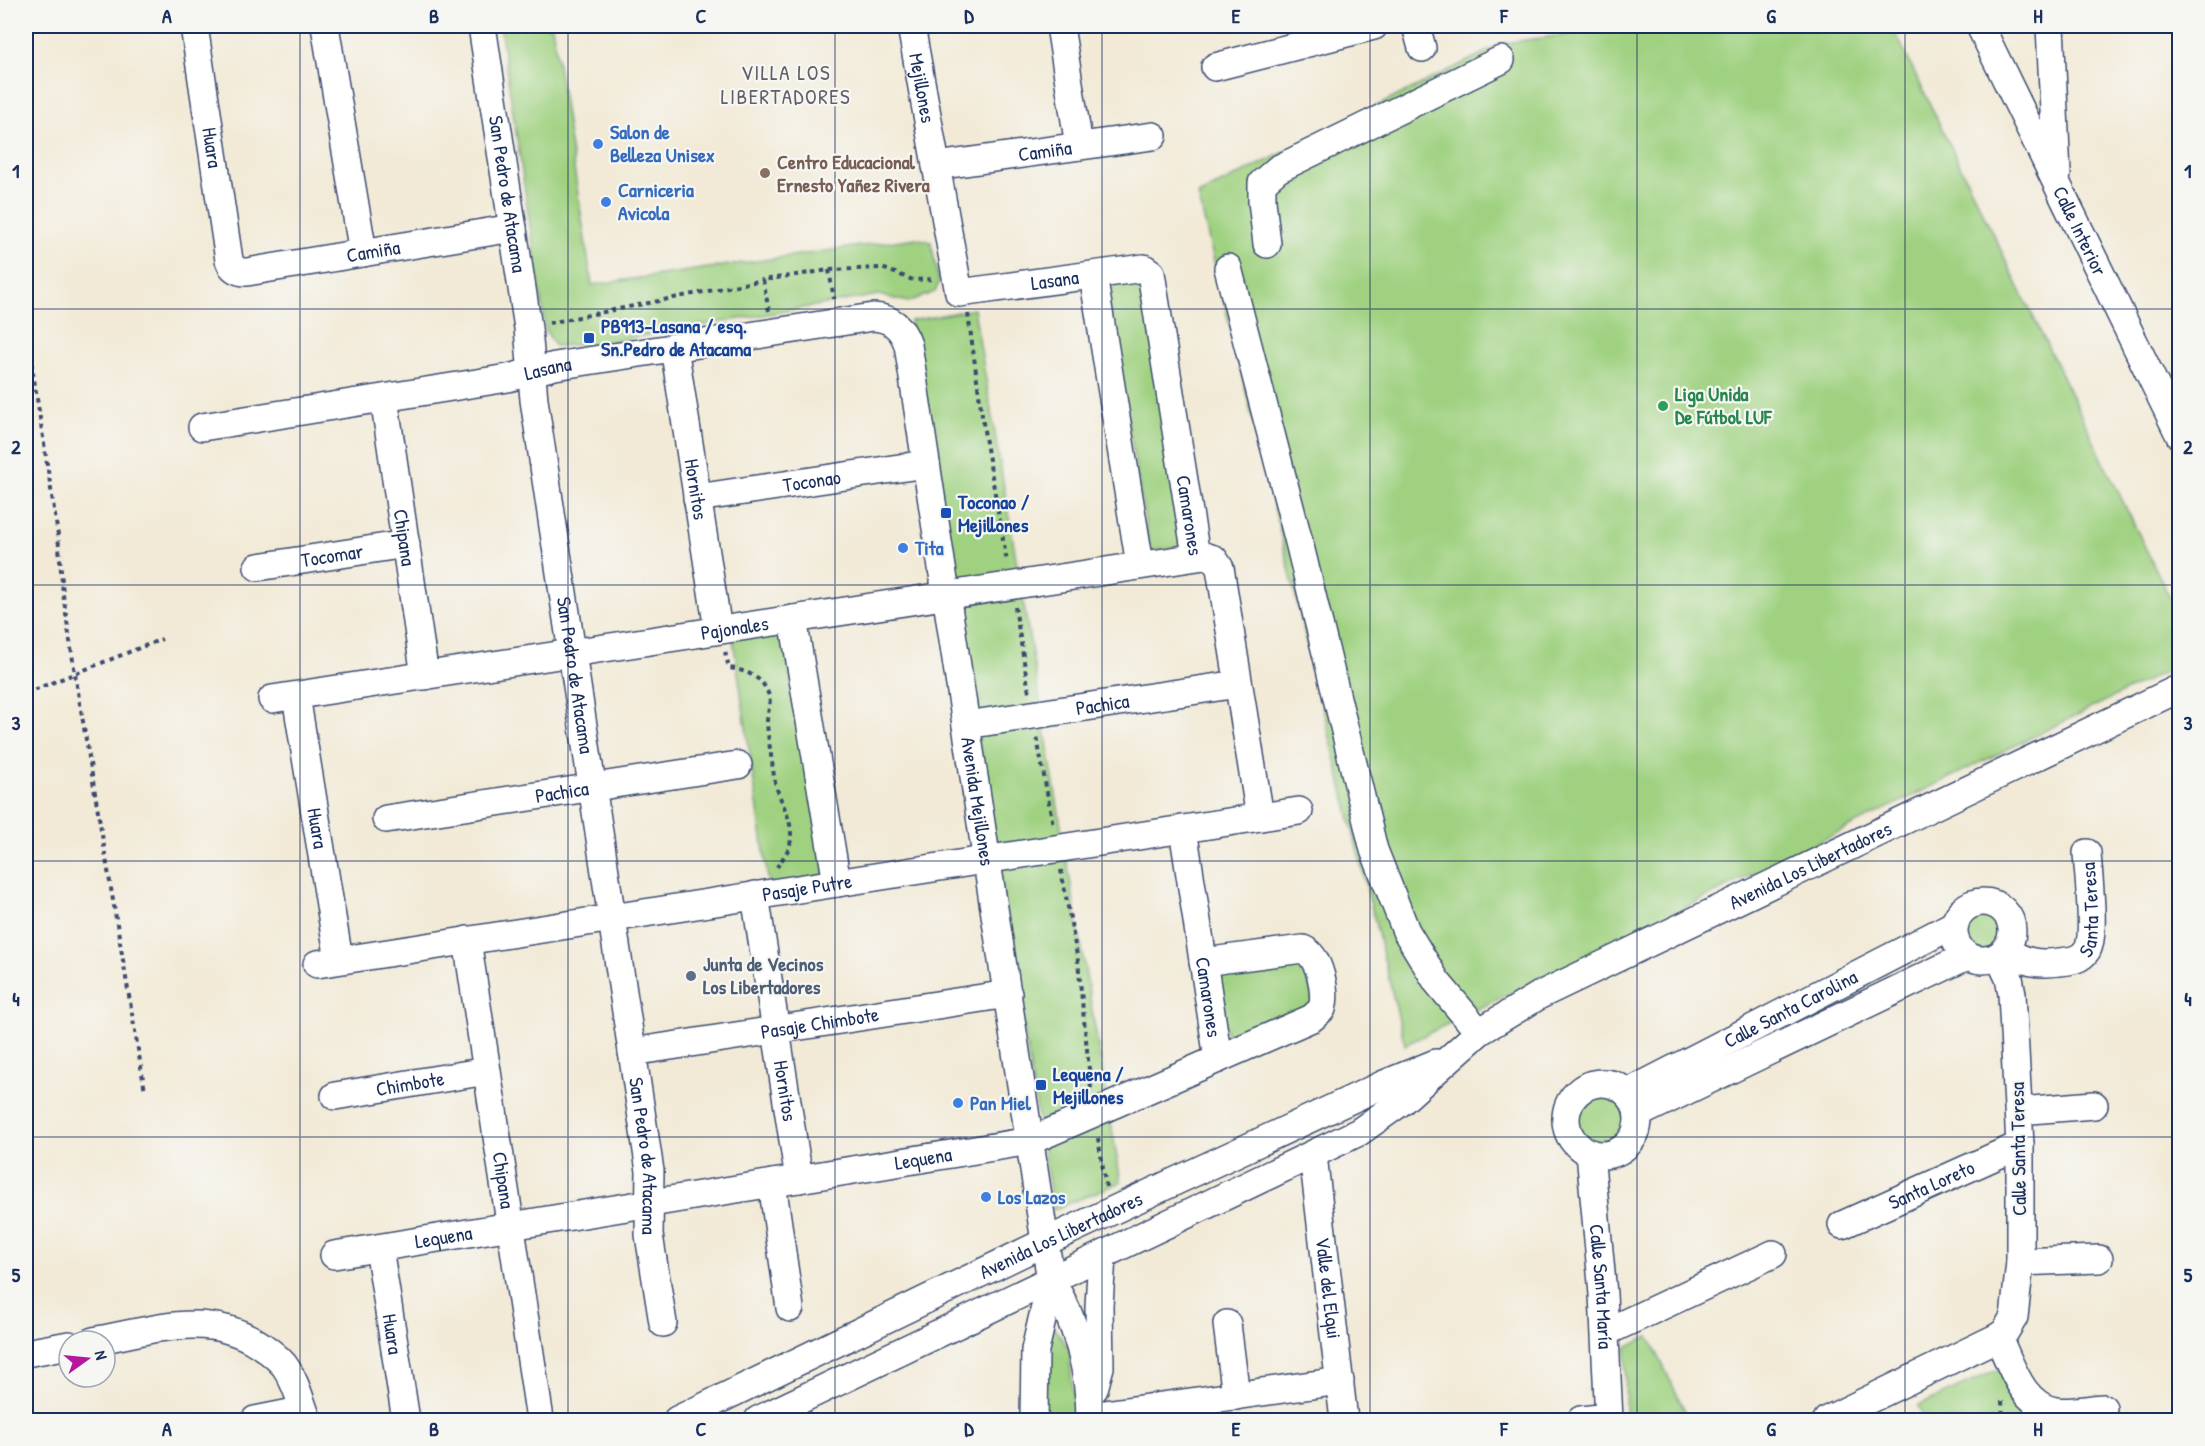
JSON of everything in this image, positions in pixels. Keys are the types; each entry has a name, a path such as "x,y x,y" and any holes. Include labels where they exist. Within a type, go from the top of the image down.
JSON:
{"street":[{"name":"Huara","path":"194,26 229,260 235,269"},
{"path":"326,26 363,253"},
{"name":"San Pedro de Atacama","path":"482,26 528,328 532,372 572,653 650,1171 650,1235 663,1323"},
{"name":"Mejillones","path":"911,26 957,285"},
{"path":"1060,26 1079,146"},
{"path":"1215,67 1374,26"},
{"name":"Calle Interior","path":"1980,26 2180,436"},
{"path":"2050,26 2058,184"},
{"path":"1266,244 1262,183 1278,169 1502,60"},
{"name":"Camiña","path":"936,166 1153,136"},
{"name":"Camiña","path":"235,269 247,272 513,228"},
{"name":"Lasana","path":"957,285 1093,275 1144,268 1149,270"},
{"path":"1228,268 1299,542 1374,850 1406,931 1437,982 1479,1032"},
{"name":"Camarones","path":"1149,270 1152,276 1196,556 1209,556 1220,568 1260,817"},
{"path":"1093,275 1140,565"},
{"name":"Lasana","path":"201,427 508,378 555,366 873,317 895,324"},
{"name":"Avenida Mejillones","path":"895,324 901,330 908,345 1052,1281"},
{"name":"Hornitos","path":"674,347 718,630"},
{"name":"Chipana","path":"384,398 425,676"},
{"name":"Toconao","path":"698,498 926,464"},
{"name":"Tocomar","path":"258,567 406,544"},
{"name":"Pajonales","path":"284,698 1196,556"},
{"path":"793,619 837,883"},
{"name":"Pachica","path":"966,725 1238,684"},
{"name":"Avenida Los Libertadores","path":"758,1420 1359,1132 1426,1081 1479,1032 1540,995 2180,688"},
{"name":"Huara","path":"284,698 328,962"},
{"name":"Pachica","path":"386,819 738,765"},
{"name":"Pasaje Putre","path":"328,962 1299,811"},
{"name":"Camarones","path":"1183,829 1218,1059"},
{"name":"Santa Teresa","path":"2002,954 2036,963 2071,961 2086,952 2090,946 2091,933 2087,853"},
{"name":"Hornitos","path":"766,894 776,1030 799,1179"},
{"path":"1974,903 1994,904 2009,916 2013,935 2002,954 1983,961 1967,956 1960,950 1956,942 1955,924 1959,915 1966,908 1974,903"},
{"name":"Calle Santa Carolina","path":"1633,1103 1955,924"},
{"name":"Chipana","path":"467,940 540,1419"},
{"name":"Lequena","path":"334,1255 1030,1141 1312,1018 1322,1009 1324,996 1317,962 1314,956 1303,949 1203,962"},
{"name":"Calle Santa Teresa","path":"1998,1337 2005,1332 2014,1317 2020,1262 2019,1111 2012,994 2002,954"},
{"name":"Calle Santa Carolina","path":"1633,1103 1967,956"},
{"name":"Pasaje Chimbote","path":"632,1052 1008,994"},
{"name":"Avenida Los Libertadores","path":"677,1420 1110,1211 1382,1085 1449,1058"},
{"name":"Chimbote","path":"335,1096 487,1071"},
{"path":"1594,1083 1618,1086 1633,1103 1637,1126 1633,1138 1625,1147 1614,1153 1602,1155 1590,1153 1579,1148 1571,1139 1566,1128 1565,1116 1568,1105 1584,1087 1594,1083"},
{"path":"2019,1111 2094,1105"},
{"name":"Santa Loreto","path":"1842,1225 2020,1144"},
{"name":"Calle Santa María","path":"1590,1153 1606,1332 1609,1419"},
{"name":"Valle del Elqui","path":"1313,1155 1344,1420"},
{"path":"772,1183 790,1308"},
{"name":"Huara","path":"379,1248 406,1420"},
{"path":"1606,1332 1773,1254"},
{"path":"1090,1412 1100,1367 1099,1306 1102,1256"},
{"path":"2020,1262 2099,1259"},
{"path":"1052,1281 1070,1317 1084,1361 1090,1412"},
{"path":"1034,1420 1035,1350 1052,1281"},
{"path":"117,1337 189,1324 220,1326 242,1333 266,1348 283,1365 292,1379 306,1418"},
{"path":"1227,1324 1236,1396"},
{"path":"1827,1420 1998,1337 2024,1390 2040,1406 2058,1411 2103,1408"},
{"path":"26,1353 57,1347"},
{"path":"1090,1412 1236,1396 1340,1381"},
{"path":"255,1420 295,1412 306,1418"},
{"path":"1581,1420 1609,1419"}],"path":[{"path":"528,328 763,280 829,270 882,268 913,280 957,285"},
{"path":"763,280 773,332"},
{"path":"26,327 58,535 63,594 75,674 145,1091"},
{"path":"718,630 729,668 740,669 758,678 764,684 770,700 771,708 767,719 774,777 791,834 790,849 777,867 766,894"},
{"path":"26,693 162,639"},
{"path":"1094,1113 1110,1211"}],"green space":[{"path":"500,26 552,26 592,285 916,238 931,242 939,283 935,292 908,302 878,295 594,344 555,346 546,331"},
{"name":"Liga Unida De Fútbol LUF","path":"1601,26 1892,26 2179,617 2179,665 1405,1045 1198,195 1504,43 1587,32"},
{"path":"1141,280 1188,546 1150,551 1106,294 1109,284"},
{"path":"974,309 1121,1182 1053,1210 910,321"},
{"path":"782,630 827,869 819,877 769,886 733,638"},
{"path":"1983,911 1997,917 2003,931 1997,945 1983,951 1969,945 1963,931 1969,917"},
{"path":"1304,957 1313,1003 1304,1011 1228,1040 1216,980 1219,971"},
{"path":"1596,1090 1608,1090 1623,1098 1631,1113 1631,1125 1623,1140 1608,1148 1596,1148 1581,1140 1573,1125 1573,1113 1581,1098"},
{"path":"1053,1327 1069,1348 1075,1420 1039,1420 1040,1352"},
{"path":"1649,1336 1689,1420 1625,1420 1626,1348"},
{"path":"2006,1366 2027,1411 2027,1420 1925,1420 1918,1406"}],"place":[{"name":"Salon de Belleza Unisex","path":"598,144"},
{"name":"Centro Educacional Ernesto Yañez Rivera","path":"765,173"},
{"name":"Carniceria Avicola","path":"606,202"},
{"name":"PB913-Lasana / esq. Sn.Pedro de Atacama","path":"589,338"},
{"name":"Liga Unida De Fútbol LUF","path":"1663,406"},
{"name":"Toconao / Mejillones","path":"946,513"},
{"name":"Tita","path":"903,548"},
{"name":"Junta de Vecinos Los Libertadores","path":"691,976"},
{"name":"Lequena / Mejillones","path":"1041,1085"},
{"name":"Pan Miel","path":"958,1103"},
{"name":"Los Lazos","path":"986,1197"}],"district":[{"name":"VILLA LOS LIBERTADORES","path":"786,85"}]}
